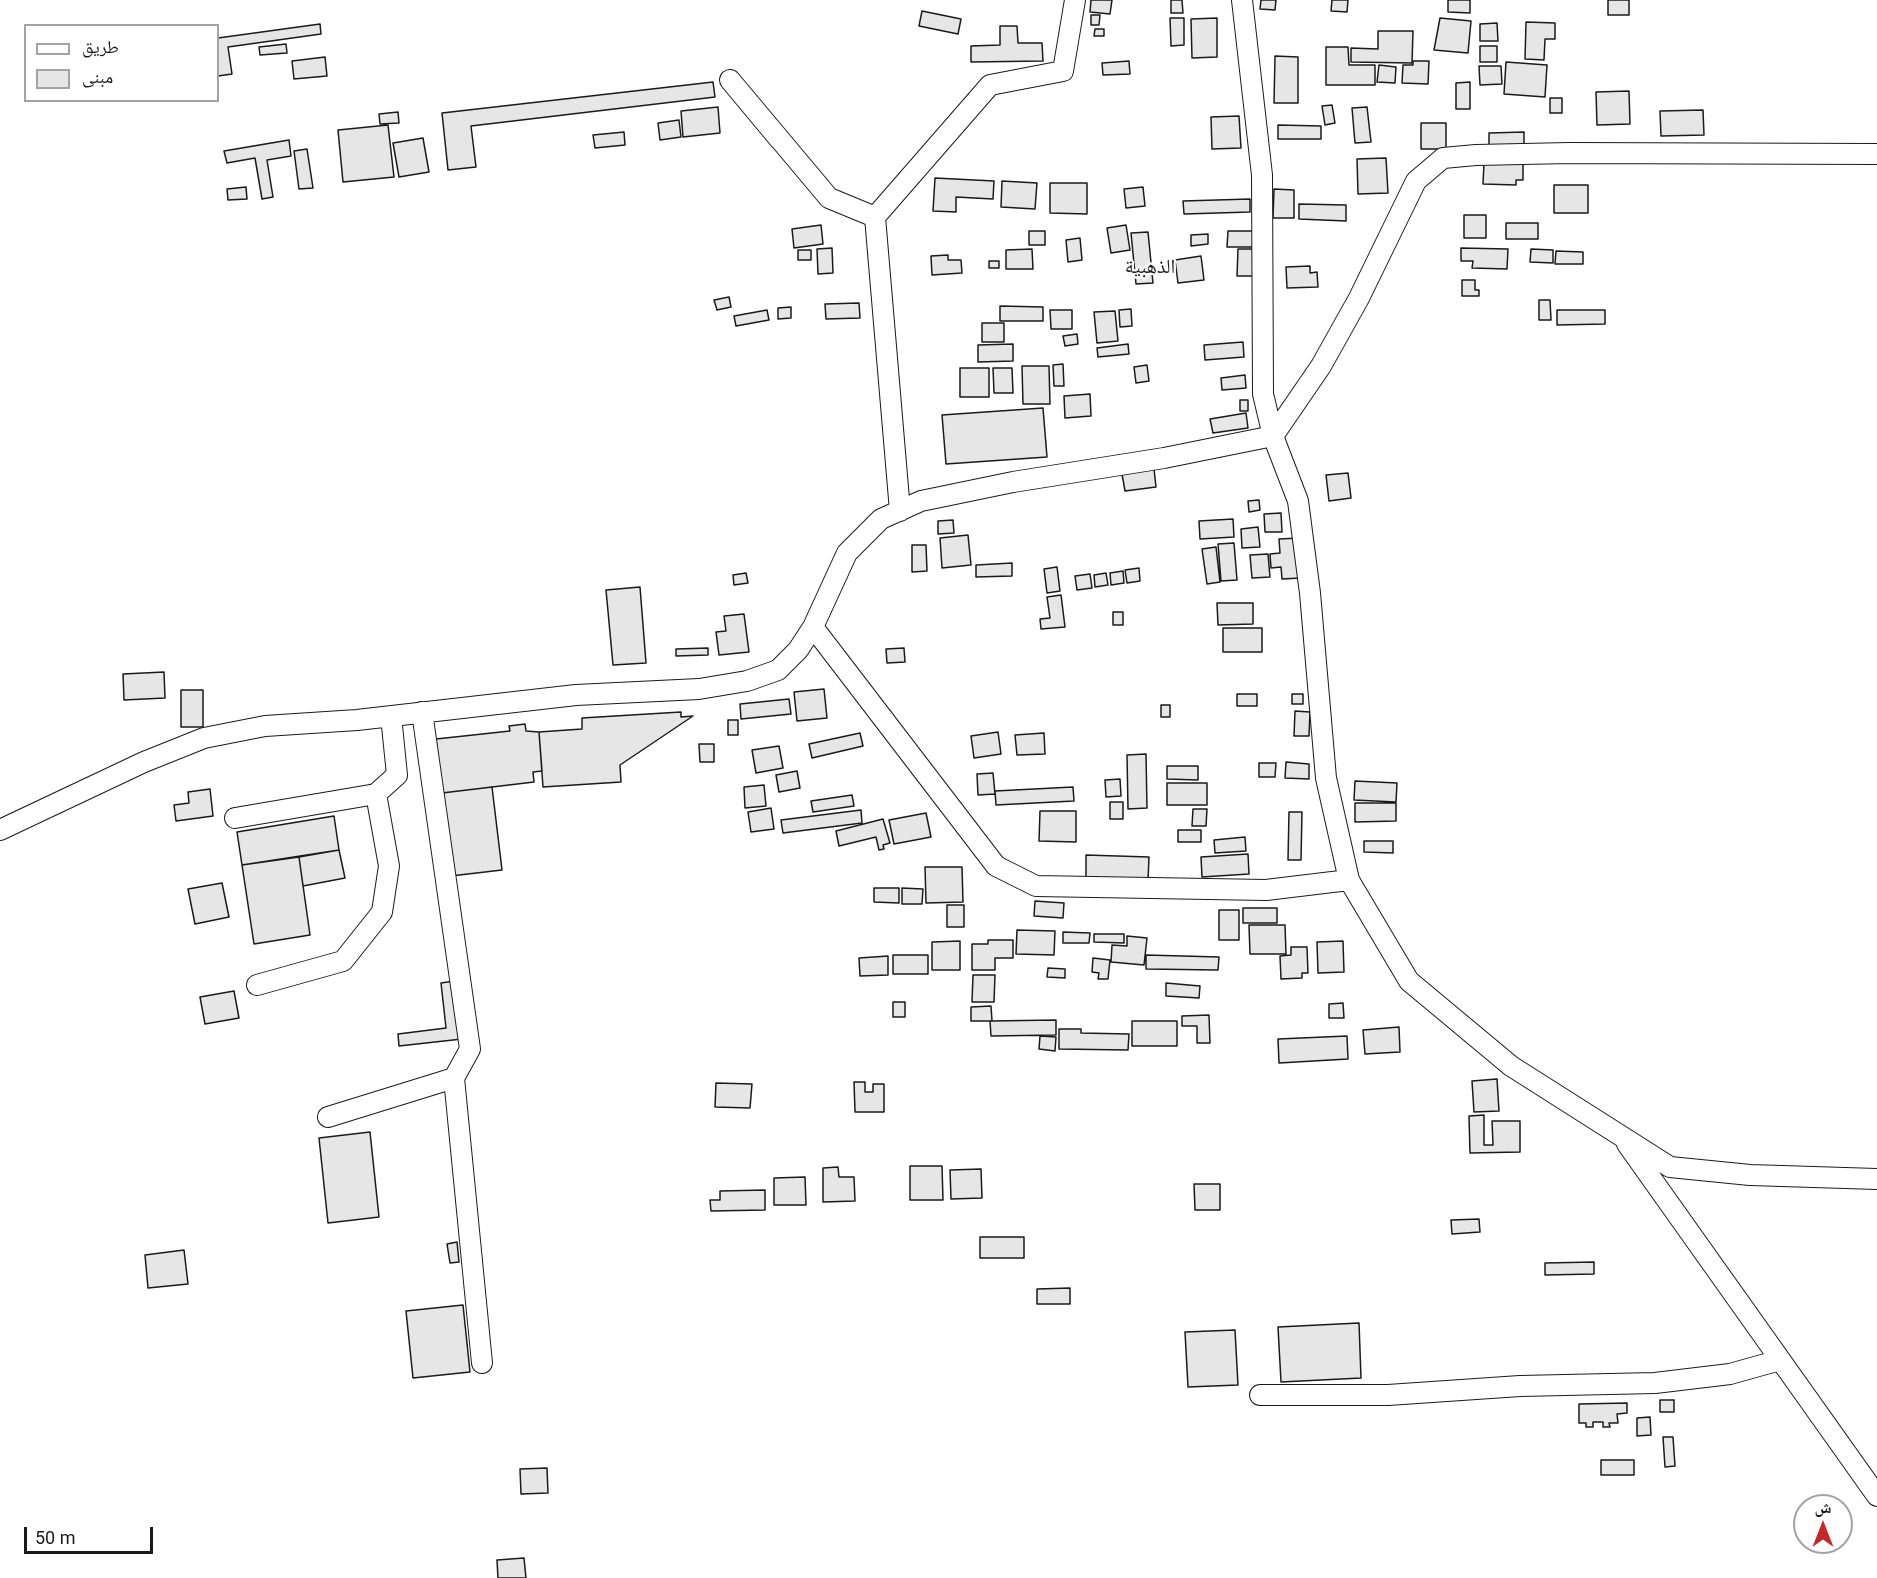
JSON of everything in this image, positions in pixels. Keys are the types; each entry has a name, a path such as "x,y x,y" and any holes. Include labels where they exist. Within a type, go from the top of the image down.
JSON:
{"street":[{"path":"900,511 875,217 990,85 1063,70 1074,0"},
{"path":"1242,0 1262,176 1263,394 1273,436 1298,501 1310,593 1326,778 1348,880 1408,981 1511,1066 1670,1167 1750,1175 1877,1179"},
{"path":"780,140 730,80 829,198 875,217"},
{"path":"0,830 144,762 204,738 266,726 391,716 576,695 699,689 747,681 778,670 798,650 813,627 847,553 881,519 921,501 1013,482 1164,458 1273,436 1321,366 1359,298 1416,181 1443,158 1569,153 1877,154"},
{"path":"813,627 996,866 1036,886 1266,890 1348,880"},
{"path":"423,712 471,1049 454,1078 482,1363"},
{"path":"235,818 376,794 398,775 391,716"},
{"path":"257,985 343,961 382,912 389,866 376,794"},
{"path":"328,1117 454,1078"},
{"path":"1622,1137 1877,1496"},
{"path":"1260,1395 1388,1395 1520,1386 1655,1383 1730,1374 1780,1360"}],"building":[{"path":"1091,0 1112,0 1110,14 1090,12"},
{"path":"1171,0 1182,0 1183,13 1171,13"},
{"path":"1261,0 1276,0 1275,10 1260,9"},
{"path":"1332,0 1348,0 1347,12 1331,11"},
{"path":"1448,0 1470,0 1470,13 1448,12"},
{"path":"1608,0 1629,0 1629,15 1608,15"},
{"path":"922,11 961,19 958,34 919,26"},
{"path":"1091,15 1100,15 1099,25 1091,25"},
{"path":"1170,18 1184,18 1184,45 1171,46"},
{"path":"1217,18 1217,57 1192,58 1191,19"},
{"path":"1440,18 1471,21 1468,53 1434,50"},
{"path":"1526,22 1555,23 1555,39 1545,39 1544,60 1525,59"},
{"path":"1497,23 1498,41 1480,41 1480,24"},
{"path":"320,24 321,34 228,47 232,74 219,76 219,38"},
{"path":"1000,26 1017,26 1018,43 1042,43 1043,61 971,62 971,46 1000,45"},
{"path":"1095,29 1104,29 1104,36 1094,36"},
{"path":"1378,31 1413,31 1412,63 1351,62 1351,48 1378,49"},
{"path":"286,44 287,53 260,55 259,47"},
{"path":"1480,46 1497,46 1497,62 1480,62"},
{"path":"1326,47 1348,47 1349,65 1375,65 1375,85 1326,85"},
{"path":"1275,56 1298,57 1298,103 1274,103"},
{"path":"325,57 327,76 294,79 292,61"},
{"path":"1129,61 1130,74 1103,75 1102,63"},
{"path":"1413,61 1429,61 1428,84 1402,83 1403,65 1413,65"},
{"path":"1506,62 1547,65 1545,97 1504,94"},
{"path":"1379,65 1396,67 1395,83 1377,82"},
{"path":"1479,66 1501,66 1502,84 1480,85"},
{"path":"713,82 715,97 471,126 476,167 448,170 442,113"},
{"path":"1470,82 1470,109 1456,109 1456,83"},
{"path":"1629,91 1630,124 1597,125 1596,92"},
{"path":"1550,98 1562,98 1562,113 1550,113"},
{"path":"1332,105 1335,123 1325,125 1322,106"},
{"path":"718,107 720,133 683,137 681,111"},
{"path":"1367,107 1371,142 1355,143 1352,108"},
{"path":"1703,110 1704,135 1661,136 1660,111"},
{"path":"398,112 399,123 380,124 379,114"},
{"path":"1239,116 1241,148 1212,149 1211,117"},
{"path":"679,120 681,137 660,140 658,123"},
{"path":"1421,123 1446,123 1446,149 1421,149"},
{"path":"388,125 394,177 343,182 338,130"},
{"path":"1278,125 1321,126 1321,139 1278,139"},
{"path":"624,132 625,145 595,148 593,135"},
{"path":"1524,132 1524,146 1489,146 1489,133"},
{"path":"423,138 429,172 399,177 393,143"},
{"path":"289,140 291,156 267,160 273,197 262,199 255,158 227,163 224,151"},
{"path":"307,149 313,188 299,189 294,151"},
{"path":"1386,158 1388,193 1358,194 1357,159"},
{"path":"1484,163 1523,164 1523,180 1516,180 1516,185 1483,184"},
{"path":"935,178 994,181 993,199 956,197 956,212 933,211"},
{"path":"1002,181 1037,183 1035,209 1001,207"},
{"path":"1050,183 1087,183 1087,214 1050,213"},
{"path":"1554,185 1588,185 1588,213 1554,213"},
{"path":"246,187 247,199 228,200 227,189"},
{"path":"1143,187 1145,206 1126,208 1124,189"},
{"path":"1274,189 1294,190 1294,218 1273,218"},
{"path":"1250,199 1250,212 1184,214 1183,201"},
{"path":"1299,204 1346,205 1346,221 1299,219"},
{"path":"1464,215 1486,215 1486,238 1464,238"},
{"path":"1506,223 1538,223 1538,239 1506,239"},
{"path":"821,225 823,244 794,248 792,229"},
{"path":"1126,225 1130,250 1111,253 1107,228"},
{"path":"1029,231 1045,231 1045,245 1029,245"},
{"path":"1228,231 1255,231 1255,247 1227,247"},
{"path":"1148,232 1153,283 1136,284 1131,233"},
{"path":"1208,234 1208,244 1191,246 1191,235"},
{"path":"1080,238 1082,260 1068,262 1066,240"},
{"path":"832,248 833,273 818,274 817,249"},
{"path":"1461,248 1508,249 1507,269 1472,268 1473,261 1461,261"},
{"path":"1032,249 1033,269 1006,269 1006,250"},
{"path":"1238,249 1255,249 1255,276 1237,276"},
{"path":"1531,249 1553,250 1553,263 1530,262"},
{"path":"798,250 811,250 811,260 798,260"},
{"path":"1556,251 1583,252 1583,264 1555,264"},
{"path":"948,255 948,260 961,260 962,273 932,275 931,256"},
{"path":"1201,256 1204,280 1178,283 1175,260"},
{"path":"989,261 999,261 999,268 989,268"},
{"path":"1310,266 1310,273 1317,272 1318,287 1287,288 1286,267"},
{"path":"1462,280 1475,280 1475,290 1479,290 1479,296 1462,296"},
{"path":"729,297 731,307 717,310 714,300"},
{"path":"1539,300 1550,300 1551,320 1539,320"},
{"path":"859,303 860,318 826,319 825,304"},
{"path":"1000,306 1043,307 1043,321 1000,321"},
{"path":"791,307 791,318 778,319 778,308"},
{"path":"1131,309 1132,326 1120,327 1119,310"},
{"path":"767,310 769,320 736,326 734,316"},
{"path":"1050,310 1072,310 1072,329 1051,329"},
{"path":"1557,310 1605,310 1605,324 1557,325"},
{"path":"1115,311 1118,341 1097,343 1094,312"},
{"path":"982,323 1004,323 1004,342 982,342"},
{"path":"1077,334 1078,344 1065,346 1063,336"},
{"path":"1243,342 1244,357 1205,360 1204,345"},
{"path":"1013,344 1013,361 978,362 978,345"},
{"path":"1128,344 1129,354 1098,357 1097,348"},
{"path":"1063,364 1064,386 1054,386 1053,365"},
{"path":"1147,365 1149,381 1136,383 1134,367"},
{"path":"1022,366 1049,366 1050,404 1023,404"},
{"path":"960,368 989,368 989,397 960,397"},
{"path":"993,368 1012,368 1013,393 994,393"},
{"path":"1245,375 1246,388 1222,390 1221,378"},
{"path":"1090,394 1091,416 1065,418 1064,396"},
{"path":"1240,400 1248,400 1248,411 1240,411"},
{"path":"1043,408 1047,457 946,464 942,415"},
{"path":"1246,413 1248,428 1213,433 1210,419"},
{"path":"1154,469 1156,487 1125,491 1122,474"},
{"path":"1348,473 1351,498 1329,501 1326,475"},
{"path":"1259,500 1260,510 1249,512 1248,501"},
{"path":"1281,513 1282,532 1265,532 1264,514"},
{"path":"1233,519 1234,537 1200,539 1199,521"},
{"path":"953,520 954,533 938,534 938,521"},
{"path":"1258,527 1260,547 1242,548 1241,529"},
{"path":"968,535 971,565 942,568 940,538"},
{"path":"1299,538 1301,578 1282,579 1281,567 1271,568 1270,554 1280,553 1279,539"},
{"path":"1234,543 1237,580 1221,581 1218,544"},
{"path":"912,545 926,545 927,571 912,572"},
{"path":"1216,547 1220,582 1207,584 1202,549"},
{"path":"1268,554 1270,577 1252,578 1250,555"},
{"path":"1012,563 1012,576 976,577 976,565"},
{"path":"1057,567 1060,591 1047,593 1044,569"},
{"path":"1139,568 1140,581 1127,583 1125,570"},
{"path":"1123,571 1124,583 1111,585 1110,573"},
{"path":"746,573 748,583 734,585 733,575"},
{"path":"1106,573 1108,585 1095,587 1094,575"},
{"path":"1090,574 1092,588 1077,590 1075,576"},
{"path":"640,587 646,663 613,665 606,590"},
{"path":"1061,595 1065,627 1041,629 1040,619 1050,618 1047,597"},
{"path":"1217,603 1253,603 1253,624 1218,625"},
{"path":"1113,612 1123,612 1123,625 1113,625"},
{"path":"744,614 749,652 719,655 716,632 726,631 724,616"},
{"path":"1223,628 1262,628 1262,652 1223,652"},
{"path":"708,648 708,655 676,656 676,649"},
{"path":"904,648 905,662 887,663 886,649"},
{"path":"164,672 165,698 124,700 123,674"},
{"path":"824,689 827,718 797,721 794,692"},
{"path":"181,690 203,690 203,727 181,727"},
{"path":"1237,694 1257,694 1257,706 1237,706"},
{"path":"1292,694 1303,694 1303,704 1292,704"},
{"path":"789,699 791,714 741,719 740,704"},
{"path":"1161,705 1170,705 1170,717 1161,717"},
{"path":"1295,711 1310,712 1309,736 1294,736"},
{"path":"681,712 681,717 693,716 620,765 621,782 543,787 539,732 582,729 582,718"},
{"path":"728,720 738,720 738,735 728,735"},
{"path":"525,724 526,731 539,732 542,771 533,772 534,782 442,793 436,739 510,731 509,726"},
{"path":"998,732 1001,754 974,758 971,736"},
{"path":"860,733 863,746 812,758 809,744"},
{"path":"1044,733 1045,754 1017,755 1015,735"},
{"path":"699,744 714,744 714,762 700,762"},
{"path":"779,746 783,768 756,773 752,750"},
{"path":"1146,754 1147,808 1128,809 1127,755"},
{"path":"1286,762 1309,764 1309,779 1285,778"},
{"path":"1259,763 1276,763 1275,777 1259,777"},
{"path":"1167,766 1198,766 1198,780 1167,779"},
{"path":"797,771 800,788 779,792 776,775"},
{"path":"993,773 995,794 978,795 977,774"},
{"path":"1120,779 1121,796 1106,797 1105,780"},
{"path":"1355,781 1397,783 1396,802 1354,800"},
{"path":"1167,783 1207,783 1207,805 1167,805"},
{"path":"764,785 766,806 745,808 744,787"},
{"path":"492,787 502,870 451,876 442,793"},
{"path":"1073,787 1074,801 996,805 995,791"},
{"path":"210,789 213,816 176,821 174,805 189,803 188,792"},
{"path":"852,795 854,806 813,812 811,801"},
{"path":"1110,802 1123,802 1123,819 1110,819"},
{"path":"1355,803 1396,803 1396,821 1355,822"},
{"path":"771,808 774,829 751,832 748,812"},
{"path":"1193,809 1207,809 1206,826 1192,826"},
{"path":"861,810 862,823 783,833 781,820"},
{"path":"1040,811 1076,811 1076,842 1039,841"},
{"path":"1289,812 1302,812 1301,860 1288,860"},
{"path":"926,813 931,837 894,844 889,820"},
{"path":"334,816 339,850 242,865 237,832"},
{"path":"883,819 890,843 883,845 884,849 879,850 876,837 839,846 836,831"},
{"path":"1178,830 1201,830 1201,842 1178,842"},
{"path":"1245,837 1246,851 1215,853 1214,840"},
{"path":"1364,841 1393,841 1393,853 1364,852"},
{"path":"339,850 345,878 303,886 299,857"},
{"path":"1248,854 1249,874 1202,877 1201,857"},
{"path":"1086,855 1149,857 1148,881 1086,879"},
{"path":"299,857 310,935 254,944 242,865"},
{"path":"925,867 962,867 963,902 926,903"},
{"path":"222,883 229,917 195,924 188,889"},
{"path":"874,888 899,888 899,903 874,902"},
{"path":"902,888 923,889 922,904 902,904"},
{"path":"1035,901 1064,903 1063,918 1034,916"},
{"path":"947,905 964,905 964,927 947,927"},
{"path":"1243,908 1277,908 1277,923 1243,923"},
{"path":"1219,910 1239,910 1239,940 1219,940"},
{"path":"1249,925 1285,925 1286,954 1250,954"},
{"path":"1017,930 1055,931 1054,955 1016,954"},
{"path":"1063,932 1090,933 1089,943 1063,943"},
{"path":"1094,934 1124,934 1124,943 1094,942"},
{"path":"1127,936 1147,938 1144,965 1111,962 1112,945 1127,946"},
{"path":"988,940 1013,940 1013,958 995,958 995,970 972,970 972,944 988,944"},
{"path":"960,941 960,970 932,970 932,942"},
{"path":"1343,941 1344,972 1318,973 1317,942"},
{"path":"1291,947 1307,947 1308,973 1302,973 1302,978 1281,979 1280,956 1291,955"},
{"path":"893,955 928,955 928,974 893,974"},
{"path":"1146,955 1219,957 1218,970 1146,969"},
{"path":"888,956 888,975 860,976 859,958"},
{"path":"1093,958 1110,960 1108,979 1098,979 1099,973 1092,972"},
{"path":"1048,968 1065,969 1065,978 1047,977"},
{"path":"973,975 995,975 994,1002 972,1002"},
{"path":"454,981 462,1039 399,1046 398,1034 446,1028 441,983"},
{"path":"1166,983 1200,986 1199,998 1166,996"},
{"path":"234,991 239,1018 205,1024 200,997"},
{"path":"893,1002 905,1002 905,1017 893,1017"},
{"path":"1343,1003 1344,1018 1329,1018 1329,1004"},
{"path":"991,1006 992,1021 971,1021 971,1007"},
{"path":"1209,1015 1210,1043 1197,1043 1197,1026 1182,1026 1182,1016"},
{"path":"1056,1020 1056,1035 991,1036 990,1021"},
{"path":"1132,1021 1177,1021 1177,1046 1132,1046"},
{"path":"1399,1027 1400,1052 1365,1054 1363,1030"},
{"path":"1059,1029 1081,1029 1081,1033 1129,1034 1128,1050 1059,1049"},
{"path":"1040,1036 1056,1037 1055,1051 1039,1049"},
{"path":"1347,1036 1348,1059 1279,1063 1278,1039"},
{"path":"1497,1079 1499,1111 1474,1112 1472,1081"},
{"path":"854,1082 865,1082 865,1092 873,1092 873,1084 884,1084 884,1112 855,1112"},
{"path":"716,1083 752,1084 750,1108 715,1107"},
{"path":"1484,1115 1484,1145 1493,1145 1492,1121 1520,1121 1520,1152 1470,1153 1469,1116"},
{"path":"370,1132 379,1217 328,1223 319,1138"},
{"path":"910,1166 942,1166 943,1200 910,1200"},
{"path":"838,1167 839,1177 854,1177 855,1201 823,1202 823,1168"},
{"path":"981,1169 982,1198 951,1199 950,1170"},
{"path":"805,1177 806,1205 774,1205 774,1178"},
{"path":"1194,1184 1220,1184 1220,1210 1195,1210"},
{"path":"765,1190 765,1210 711,1211 710,1200 720,1200 720,1191"},
{"path":"1479,1219 1480,1232 1452,1234 1451,1220"},
{"path":"980,1237 1024,1237 1024,1258 980,1258"},
{"path":"457,1242 459,1262 450,1263 447,1244"},
{"path":"184,1250 188,1284 148,1288 145,1255"},
{"path":"1594,1262 1594,1274 1545,1275 1545,1263"},
{"path":"1070,1288 1070,1304 1037,1304 1037,1289"},
{"path":"463,1305 470,1372 413,1378 406,1311"},
{"path":"1359,1323 1361,1378 1281,1382 1278,1327"},
{"path":"1235,1330 1238,1385 1188,1387 1185,1332"},
{"path":"1660,1400 1674,1400 1674,1412 1660,1412"},
{"path":"1627,1403 1627,1413 1617,1414 1618,1423 1609,1423 1610,1427 1603,1427 1603,1422 1593,1422 1593,1427 1586,1427 1586,1423 1579,1423 1579,1404"},
{"path":"1650,1417 1651,1435 1637,1436 1637,1418"},
{"path":"1663,1437 1673,1437 1675,1466 1665,1467"},
{"path":"1601,1460 1634,1460 1634,1475 1601,1475"},
{"path":"547,1468 548,1493 521,1494 520,1469"},
{"path":"524,1558 526,1578 498,1578 497,1560"}],"district":[{"name":"الذهبية","path":"1150,268"}]}
